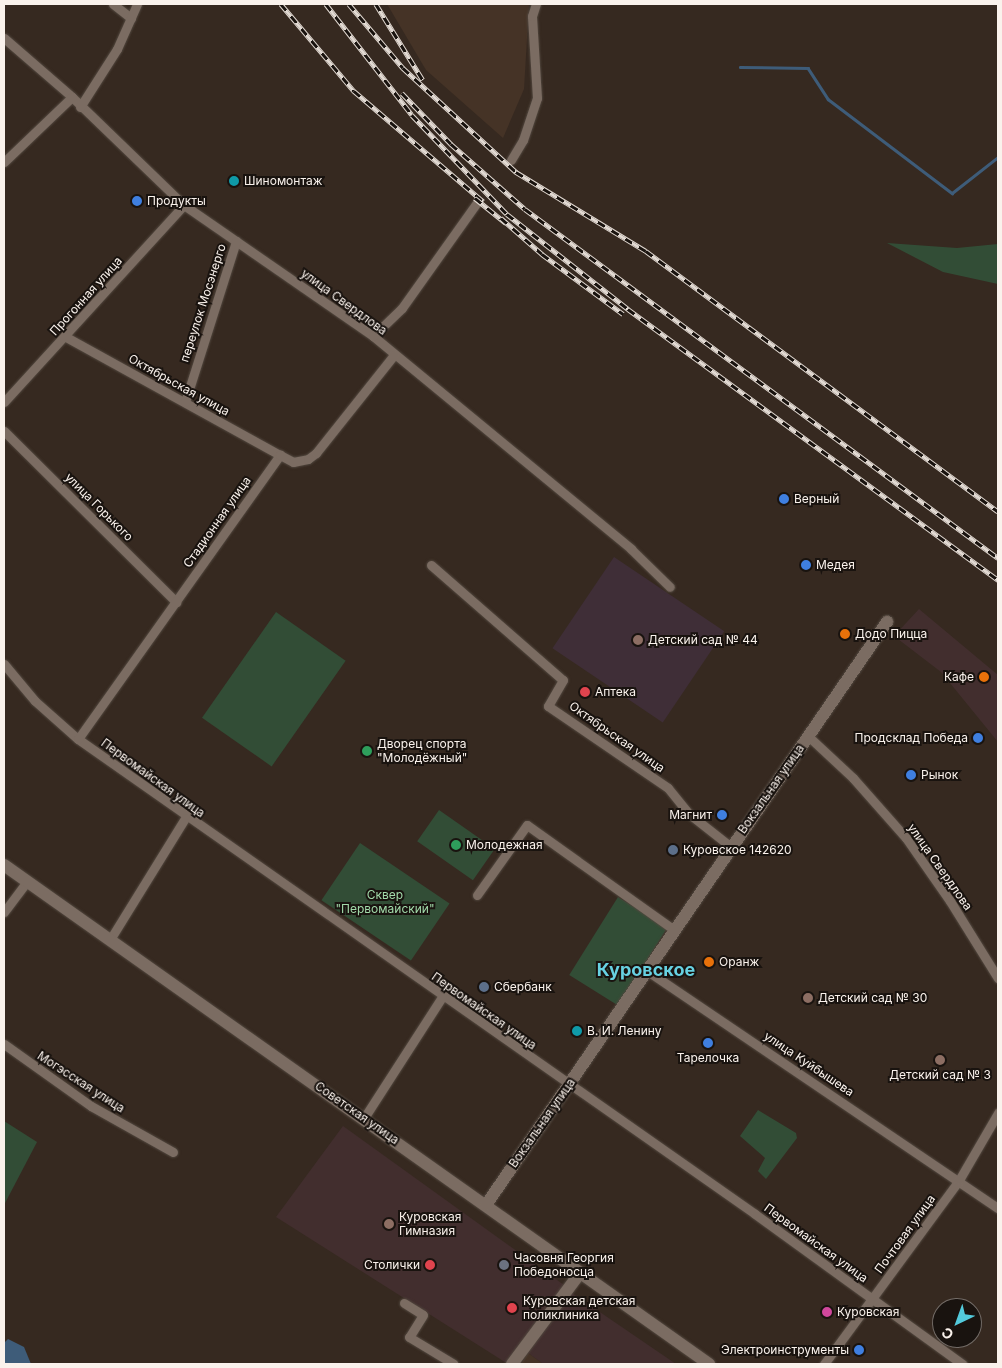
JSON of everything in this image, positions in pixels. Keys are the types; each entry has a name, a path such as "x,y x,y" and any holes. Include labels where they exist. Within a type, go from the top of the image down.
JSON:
{"street":[{"path":"113,4 131,18"},
{"path":"80,107 118,49 137,4"},
{"path":"511,160 523,140 537,98 532,16 536,4"},
{"name":"улица Свердлова","path":"4,38 72,97 80,107 184,205 373,336 478,420 631,549 670,587"},
{"path":"4,162 72,97"},
{"path":"373,336 402,308 476,204"},
{"name":"Прогонная улица","path":"4,402 66,337 184,205"},
{"name":"переулок Мосэнерго","path":"185,402 236,241"},
{"name":"Октябрьская улица","path":"66,337 280,455"},
{"path":"280,455 293,462 308,459 316,453 394,354"},
{"name":"улица Горького","path":"4,430 176,602"},
{"name":"Стадионная улица","path":"78,739 280,455"},
{"name":"Октябрьская улица","path":"431,565 563,680 548,706 668,788 688,813 731,847"},
{"name":"Вокзальная улица","path":"486,1205 569,1086 673,929 887,622"},
{"name":"Первомайская улица","path":"4,664 35,701 78,739 186,818 962,1364"},
{"name":"улица Свердлова","path":"808,736 853,778 906,838 950,901 998,978"},
{"path":"111,938 186,818"},
{"path":"477,895 527,825 673,929"},
{"name":"Советская улица","path":"4,865 111,938 708,1364"},
{"path":"4,912 27,882"},
{"name":"улица Куйбышева","path":"646,970 998,1208"},
{"path":"364,1118 442,997"},
{"name":"Могэсская улица","path":"4,1044 91,1106 173,1152"},
{"name":"Почтовая улица","path":"824,1364 873,1300 959,1180 998,1112"},
{"path":"512,1364 580,1273"},
{"path":"404,1303 423,1316 409,1337 454,1364"}],"shaded area":[{"path":"387,4 529,4 524,89 503,138 426,70"},
{"name":"Детский сад № 44","path":"614,557 724,631 663,723 552,648"},
{"path":"919,609 998,675 998,742 941,672 894,636"},
{"path":"343,1126 564,1285 508,1364 276,1217"},
{"path":"572,1293 676,1364 543,1364 528,1353"},
{"path":"528,1353 543,1364 521,1364"}],"green space":[{"path":"887,243 957,248 998,244 998,284 943,272"},
{"path":"276,612 346,661 272,766 202,718"},
{"name":"Молодежная","path":"439,810 495,849 473,880 417,841"},
{"name":"Сквер \"Первомайский\"","path":"360,843 450,903 411,961 321,900"},
{"path":"618,897 667,928 618,1006 569,975"},
{"path":"758,1110 796,1133 797,1138 766,1179 758,1171 765,1158 740,1136"},
{"path":"4,1121 37,1142 4,1205"}],"water":[{"path":"8,1339 24,1347 31,1364 4,1364 4,1343"}],"waterway":[{"path":"740,67 808,68 828,99 952,193 998,157"}],"railway":[{"path":"281,4 354,91 483,201"},
{"path":"326,4 412,115 507,214 628,309 998,580"},
{"path":"349,4 403,68 516,172 646,251 998,511"},
{"path":"376,4 423,80"},
{"path":"402,93 451,144 525,209 998,558"},
{"path":"475,198 506,223"},
{"path":"501,218 542,254 623,314"}],"place":[{"name":"Шиномонтаж","path":"234,181"},
{"name":"Продукты","path":"137,201"},
{"name":"Верный","path":"784,499"},
{"name":"Медея","path":"806,565"},
{"name":"Додо Пицца","path":"845,634"},
{"name":"Детский сад № 44","path":"638,640"},
{"name":"Кафе","path":"984,677"},
{"name":"Аптека","path":"585,692"},
{"name":"Продсклад Победа","path":"978,738"},
{"name":"Дворец спорта \"Молодёжный\"","path":"367,751"},
{"name":"Рынок","path":"911,775"},
{"name":"Магнит","path":"722,815"},
{"name":"Молодежная","path":"456,845"},
{"name":"Куровское 142620","path":"673,850"},
{"name":"Оранж","path":"709,962"},
{"name":"Сбербанк","path":"484,987"},
{"name":"Детский сад № 30","path":"808,998"},
{"name":"В. И. Ленину","path":"577,1031"},
{"name":"Тарелочка","path":"708,1043"},
{"name":"Детский сад № 3","path":"940,1060"},
{"name":"Куровская Гимназия","path":"389,1224"},
{"name":"Столички","path":"430,1265"},
{"name":"Часовня Георгия Победоносца","path":"504,1265"},
{"name":"Куровская детская поликлиника","path":"512,1308"},
{"name":"Куровская","path":"827,1312"},
{"name":"Электроинструменты","path":"859,1350"}],"district":[{"name":"Куровское","path":"646,970"}]}
